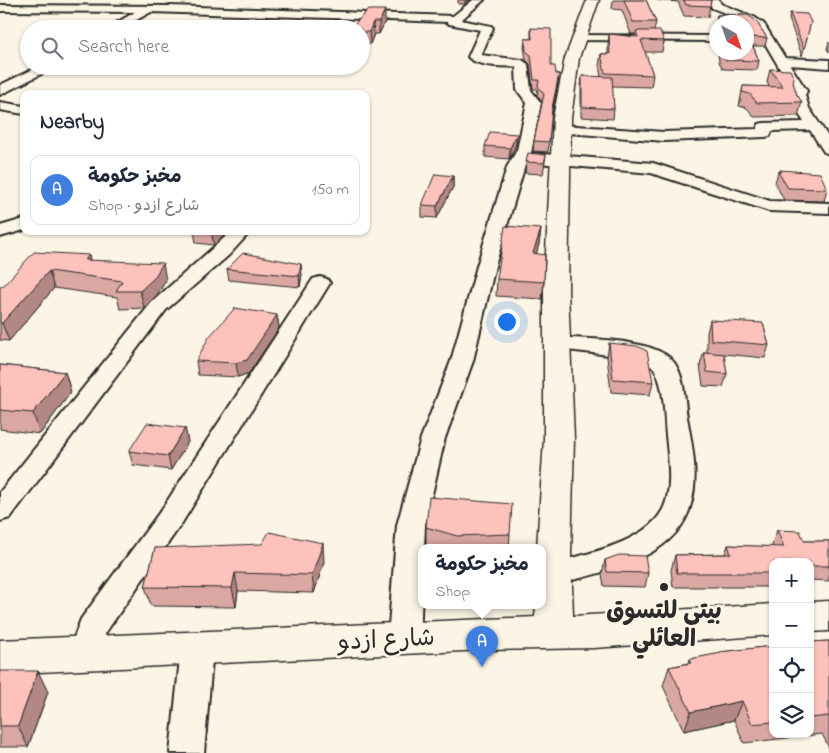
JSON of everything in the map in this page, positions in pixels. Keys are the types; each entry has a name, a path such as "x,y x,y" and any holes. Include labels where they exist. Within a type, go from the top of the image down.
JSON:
{"street":[{"path":"404,638 411,525 433,438 462,361 486,266 515,167 525,150 534,103 524,90 523,66 516,63 483,60 474,57 487,28 453,22 479,0"},
{"path":"554,632 554,574 559,439 556,290 564,92 578,38 594,0"},
{"path":"714,0 716,6 757,23 800,91 798,96 802,108 829,149"},
{"path":"0,8 150,9 456,19"},
{"path":"129,20 150,9"},
{"path":"343,20 348,15"},
{"path":"578,38 709,39"},
{"path":"782,61 829,64"},
{"path":"7,71 20,66"},
{"path":"0,92 30,75"},
{"path":"0,106 20,109"},
{"path":"562,129 587,129 652,136 751,134 765,133 764,127 814,126"},
{"path":"652,136 661,159 686,180 709,185 734,196 769,206 789,205 829,208"},
{"path":"522,157 560,160 661,159"},
{"path":"0,232 20,225"},
{"path":"0,511 159,306 178,286 231,245 239,235"},
{"path":"84,654 92,628 102,612 172,516 320,284"},
{"path":"554,574 617,555 654,537 674,514 679,498 682,460 669,378 661,361 647,353 558,344"},
{"path":"814,617 829,616"},
{"name":"شارع ازدو","path":"0,657 404,638 594,632 769,619"},
{"path":"187,753 197,649"}],"building":[{"path":"624,0 646,0 656,22 633,22"},
{"path":"684,0 711,0 710,6 686,5"},
{"path":"368,10 385,10 379,22 373,22 370,30 370,20 359,20"},
{"path":"790,13 807,14 811,22 804,49"},
{"path":"754,20 756,21 767,38 754,37"},
{"path":"531,28 551,29 551,66 555,66 556,74 559,74 552,108 549,142 534,141 544,94 538,86 539,80 534,80 531,55 526,51 525,39 532,39"},
{"path":"636,31 660,31 664,41 641,40 653,75 605,73 601,54 610,54 609,34 638,37"},
{"path":"754,49 759,61 725,60 754,60"},
{"path":"770,69 790,70 794,78 793,82 797,95 802,102 757,103 750,94 742,92 743,86 783,87"},
{"path":"582,76 612,77 614,109 582,107"},
{"path":"490,132 517,134 510,148 485,146"},
{"path":"528,153 546,155 544,163 526,162"},
{"path":"780,170 820,173 827,189 788,188 778,172 782,172"},
{"path":"435,174 453,176 437,206 422,205"},
{"path":"505,226 541,229 533,253 545,255 544,282 497,279"},
{"path":"34,252 89,255 85,260 163,263 154,278 140,291 116,291 122,281 49,271 0,323 0,286 3,286"},
{"path":"243,253 301,264 299,276 227,269"},
{"path":"235,308 277,315 247,360 236,363 196,361 209,337"},
{"path":"710,320 763,323 769,345 711,340"},
{"path":"609,343 637,346 647,351 653,382 613,379"},
{"path":"704,352 724,354 727,374 707,372"},
{"path":"0,365 65,372 33,413 0,410"},
{"path":"147,423 185,428 168,456 129,451"},
{"path":"429,497 512,504 510,534 457,536 426,527"},
{"path":"777,530 800,531 804,541 829,541 829,566 814,566 814,558 769,558 769,573 677,573 675,555 731,554 728,545 784,547"},
{"path":"269,532 323,543 312,575 235,573 232,588 145,587 155,548 262,544"},
{"path":"619,555 645,556 648,573 607,572 605,560"},
{"path":"829,641 829,716 814,718 814,648 814,642"},
{"path":"769,646 769,722 752,724 742,701 691,712 669,667 691,663 690,659 720,652"},
{"path":"0,671 38,671 18,726 0,726"}],"place":[{"name":"بيتي للتسوق العائلي","path":"664,587"},
{"name":"مخبز حكومة","path":"482,667"}]}
